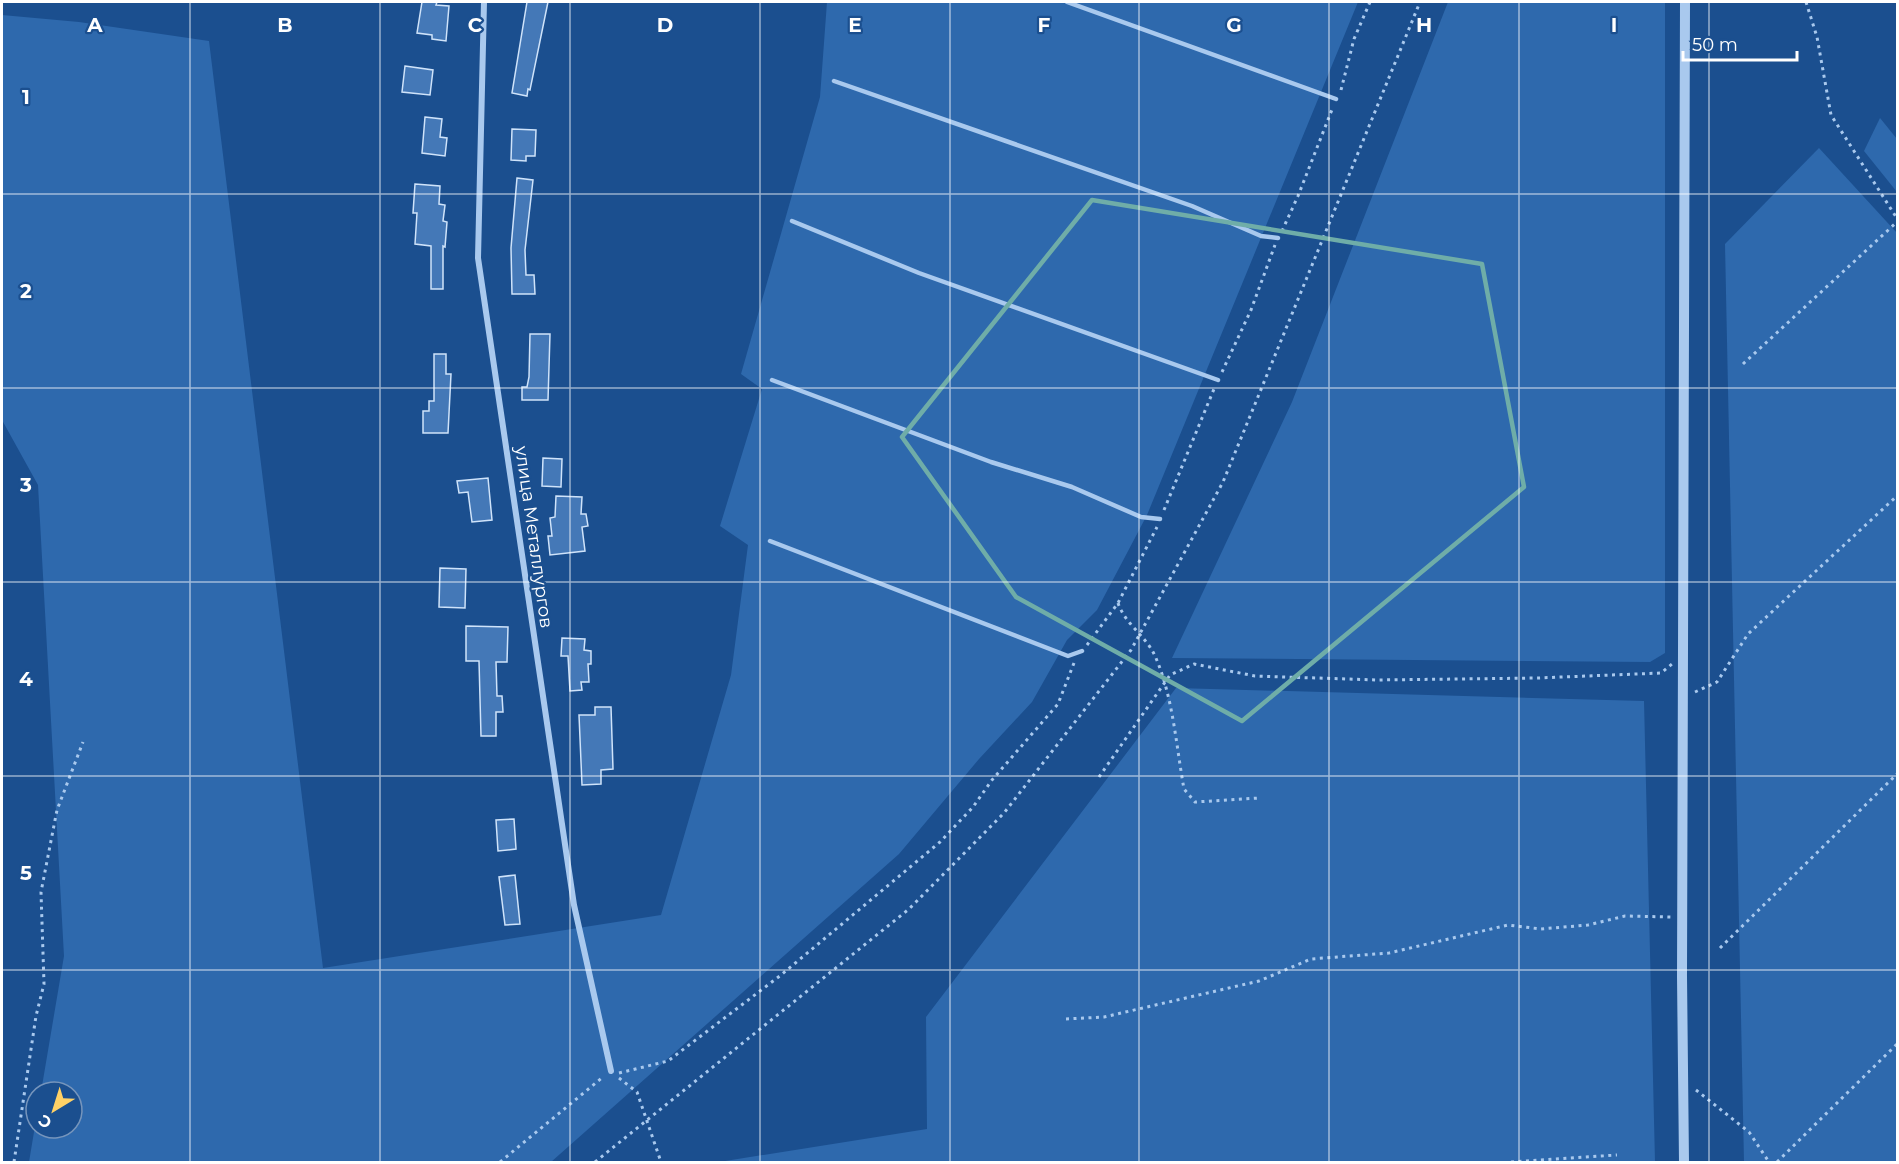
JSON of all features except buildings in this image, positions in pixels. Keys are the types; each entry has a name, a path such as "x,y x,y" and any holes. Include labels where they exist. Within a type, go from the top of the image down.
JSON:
{"street":[{"name":"улица Металлургов","path":"484,2 478,258 574,905 611,1071"},
{"path":"1684,1162 1682,918 1685,2"}],"lane":[{"path":"1067,2 1111,20 1336,99"},
{"path":"834,81 1192,206 1261,236 1278,238"},
{"path":"792,221 918,273 1218,380"},
{"path":"772,380 991,462 1072,487 1141,517 1160,519"},
{"path":"770,541 1068,656 1082,651"}],"path":[{"path":"595,1162 909,909 1004,813 1131,650 1223,482 1420,2"},
{"path":"1743,364 1898,221 1831,115 1816,37 1806,2"},
{"path":"1683,696 1718,682 1748,634 1898,495"},
{"path":"1118,603 1121,615 1154,653 1165,682 1184,789 1195,801 1259,798"},
{"path":"1099,777 1170,675 1194,664 1255,676 1277,677 1377,680 1538,678 1661,673 1683,656"},
{"path":"14,1162 36,1016 44,984 41,892 57,810 84,742"},
{"path":"1720,948 1898,772"},
{"path":"1066,1019 1104,1017 1259,981 1311,958 1389,953 1508,925 1540,928 1588,925 1625,916 1682,918"},
{"path":"1777,1162 1898,1043"},
{"path":"611,1071 637,1092 661,1162"},
{"path":"1683,1075 1701,1097 1749,1132 1769,1162"},
{"path":"1511,1162 1617,1155"}],"highlighted area":[{"path":"1092,200 1482,264 1524,487 1242,721 1016,597 902,437"}],"shaded area":[{"path":"827,2 1358,2 1147,515 1097,610 1067,640 1032,702 979,759 899,854 551,1162 29,1162 33,1140 84,1140 84,1080 43,1080 64,956 38,485 2,420 2,15 79,22 209,41 323,968 661,915 731,675 748,545 720,526 762,389 741,374 820,97"},
{"path":"1448,2 1665,2 1665,653 1650,662 1172,658 1292,402"},
{"path":"1880,118 1897,139 1897,192 1864,151"},
{"path":"1819,148 1897,233 1897,1162 1744,1162 1725,244"},
{"path":"1176,688 1644,701 1655,1162 719,1162 927,1129 926,1017"}]}
